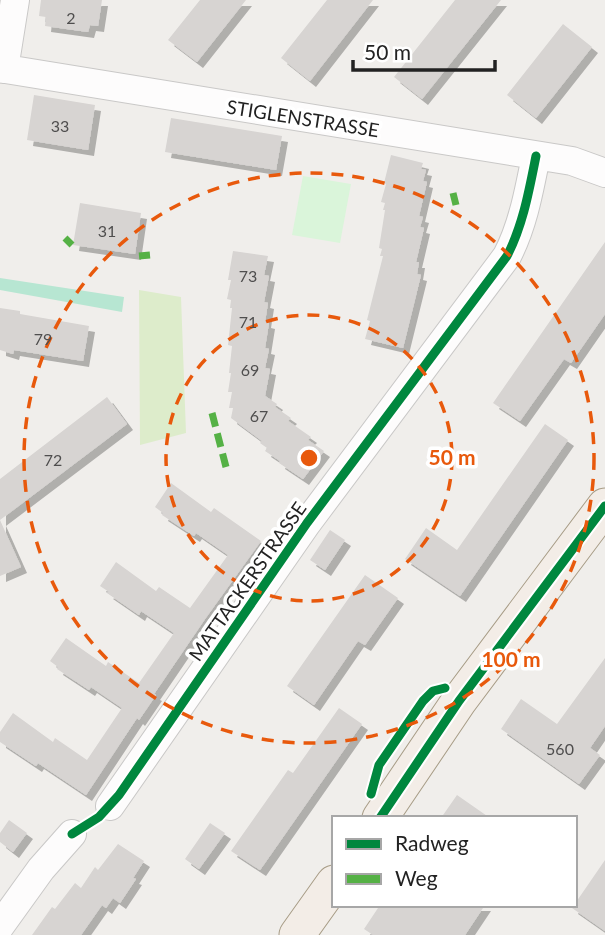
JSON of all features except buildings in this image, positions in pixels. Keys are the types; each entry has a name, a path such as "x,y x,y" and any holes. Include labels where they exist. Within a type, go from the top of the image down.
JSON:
{"main road":[{"path":"381,816 459,701 605,506"},
{"path":"297,935 332,886"}],"street":[{"path":"2,69 15,0"},
{"name":"STIGLENSTRASSE","path":"2,69 572,161 605,173"},
{"name":"MATTACKERSTRASSE","path":"110,806 307,523 507,257 523,219 536,156"},
{"path":"0,926 41,869 72,834"}],"green space":[{"path":"303,176 351,184 340,243 292,235"},
{"path":"0,278 124,297 122,312 0,290"},
{"path":"139,290 181,297 186,433 140,445"}],"marked path":[{"path":"453,193 456,205"},
{"path":"65,238 72,245"},
{"path":"139,256 150,255"},
{"path":"212,413 226,467"}],"cycle path":[{"path":"72,834 99,817 119,795 307,523 507,256 521,220 536,156"},
{"path":"381,816 459,701 605,506"},
{"path":"371,794 379,765 423,701 433,691 445,688"}]}
